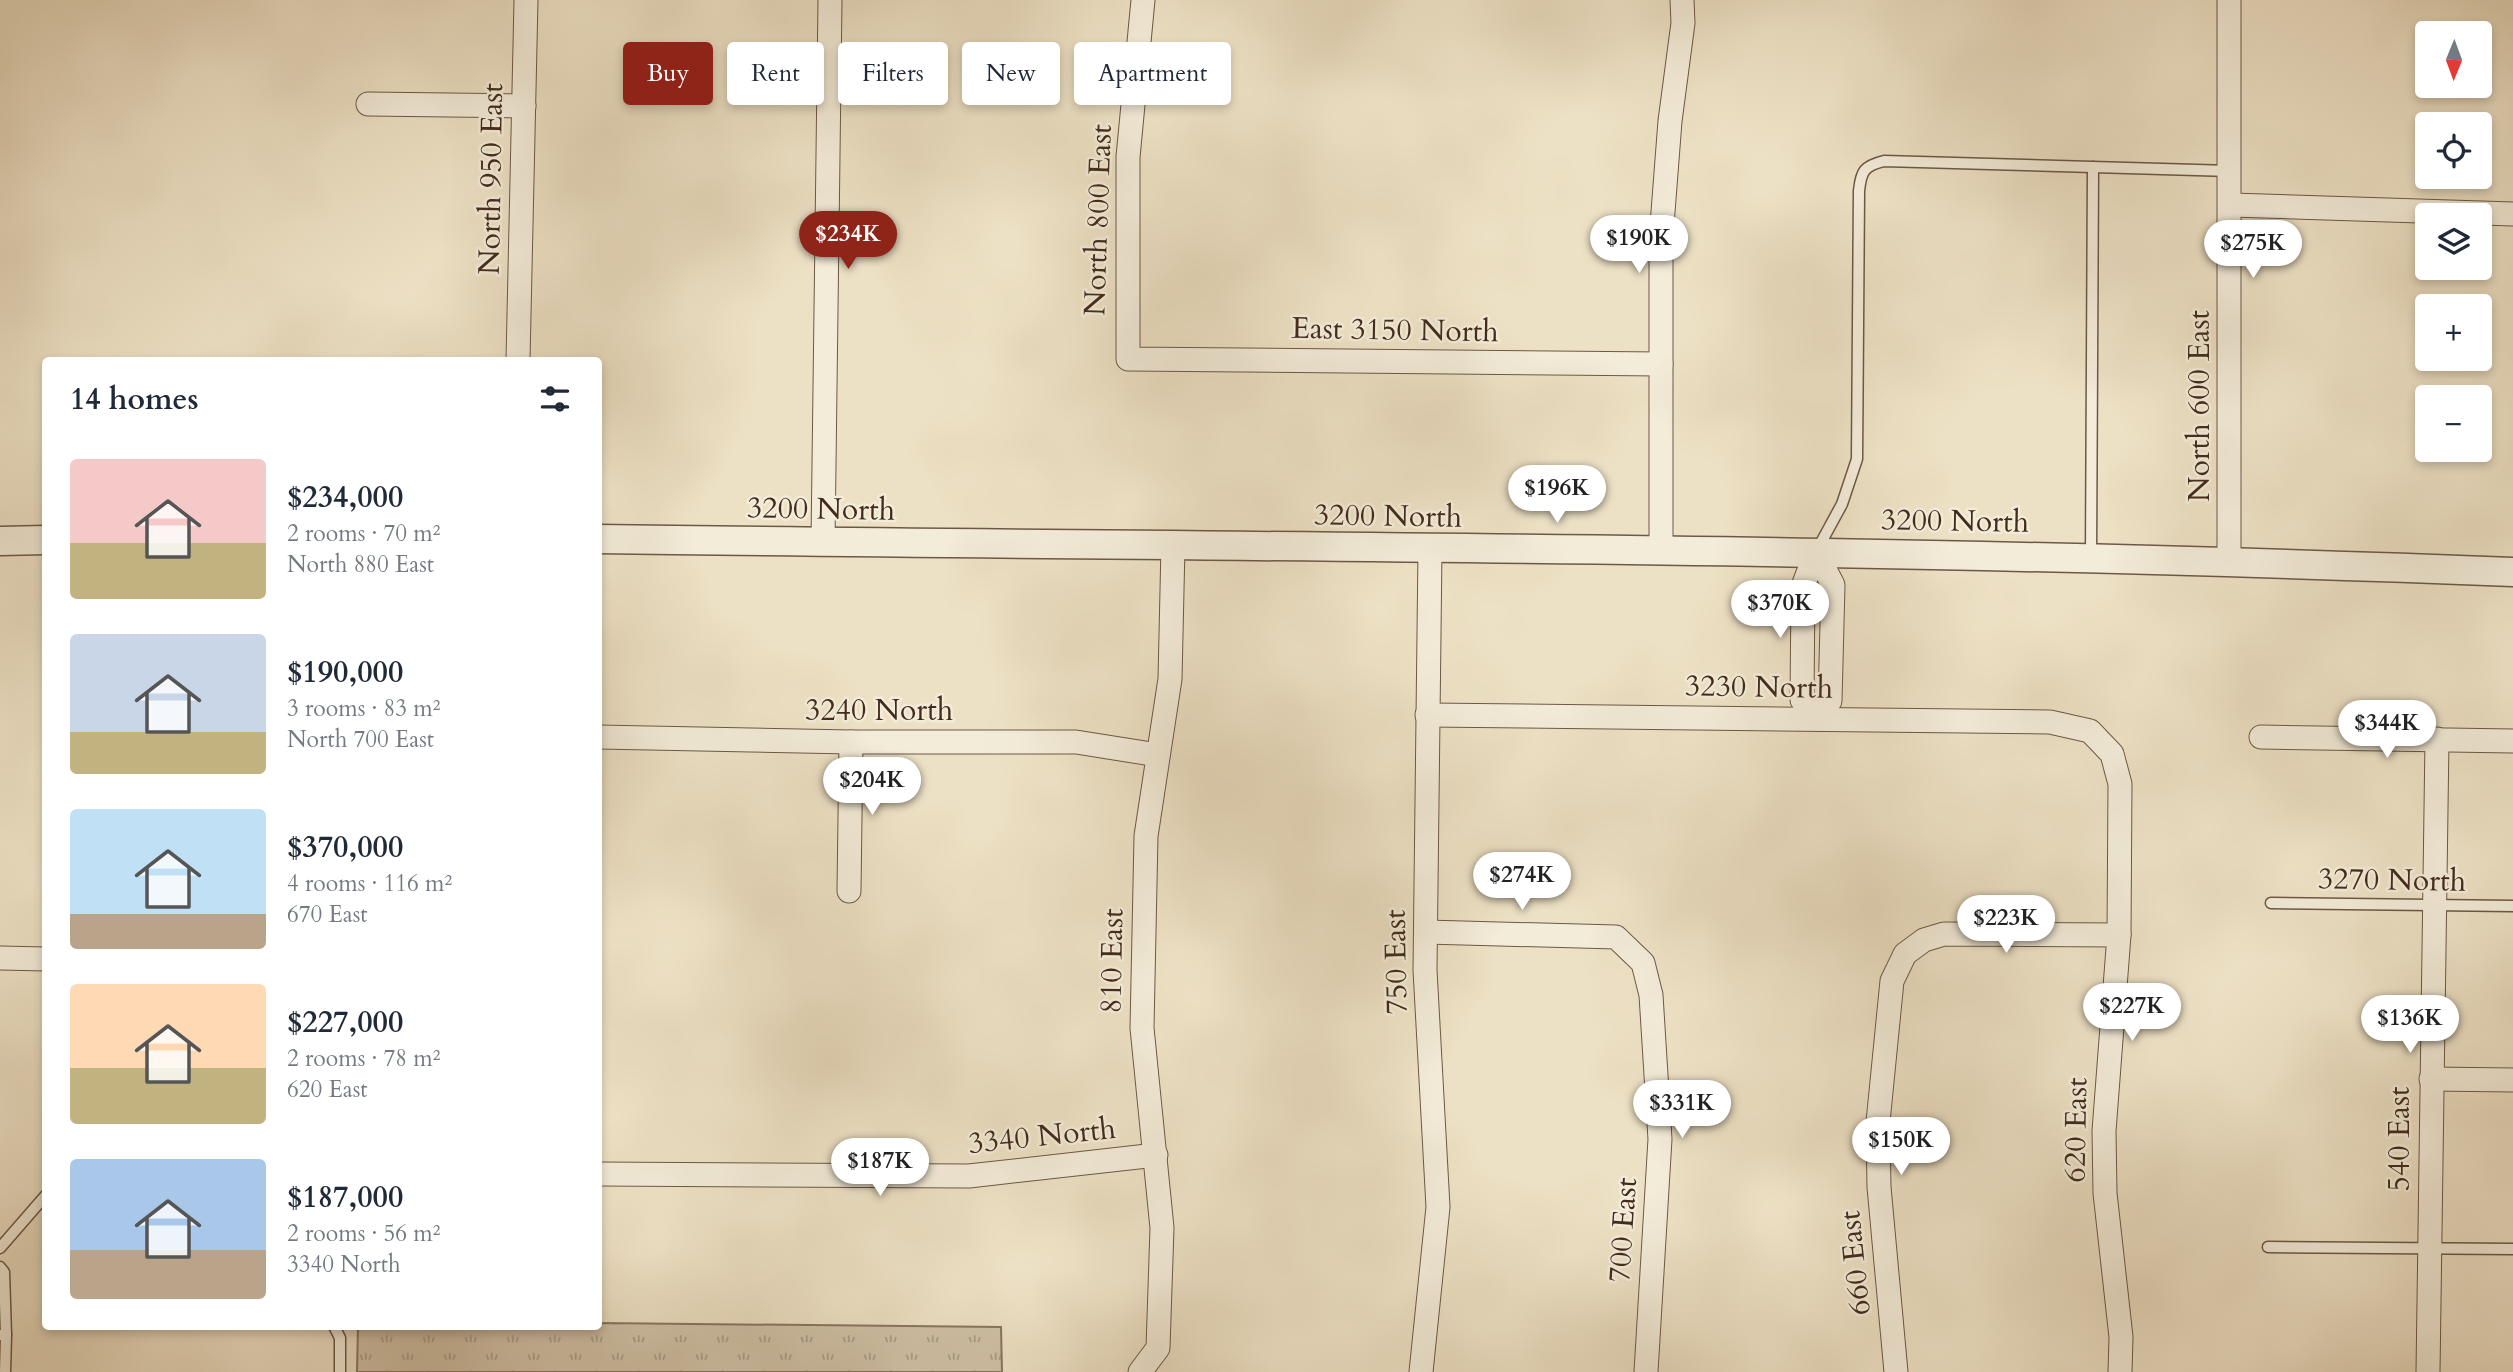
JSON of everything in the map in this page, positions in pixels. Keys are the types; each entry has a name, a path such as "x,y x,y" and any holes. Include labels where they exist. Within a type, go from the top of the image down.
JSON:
{"street":[{"name":"North 950 East","path":"518,357 526,0"},
{"path":"823,543 830,0"},
{"name":"North 800 East","path":"1128,359 1128,157 1143,0"},
{"path":"1661,550 1661,238 1670,121 1683,23 1682,0"},
{"name":"North 600 East","path":"2229,0 2229,560"},
{"path":"368,104 524,106"},
{"path":"2231,205 2513,214"},
{"name":"East 3150 North","path":"1128,359 1661,364"},
{"name":"3200 North","path":"602,539 2091,556 2513,572"},
{"path":"0,541 42,540"},
{"name":"810 East","path":"1140,1372 1158,1348 1162,1228 1142,1028 1146,836 1170,679 1173,546"},
{"name":"750 East","path":"1421,1372 1438,1193 1426,932 1430,550"},
{"path":"1816,552 1833,585 1830,701 1816,719"},
{"name":"3230 North","path":"1427,715 2050,722 2090,731"},
{"name":"620 East","path":"2090,731 2112,754 2120,784 2119,935 2104,1130 2105,1194 2121,1337 2120,1372"},
{"name":"3240 North","path":"602,737 850,743 1076,742 1157,755"},
{"path":"2261,737 2513,741"},
{"name":"540 East","path":"2428,1372 2437,739"},
{"path":"849,891 850,743"},
{"name":"700 East","path":"1426,932 1616,937 1643,962 1651,995 1660,1139 1646,1372"},
{"name":"660 East","path":"1896,1372 1879,1187 1878,1122 1892,981 1905,954 1924,940 1944,934 2119,935"},
{"path":"0,958 42,959"},
{"path":"2431,1079 2513,1080"},
{"name":"3340 North","path":"602,1174 969,1176 1156,1155"}],"lane":[{"path":"1816,552 1842,504 1857,458 1861,173 1868,165 1884,161 2231,171"},
{"path":"2091,556 2093,167"},
{"name":"3270 North","path":"2271,902 2513,906"},
{"path":"0,1248 42,1200"},
{"path":"2269,1247 2513,1249"},
{"path":"0,1267 4,1272 5,1372"},
{"path":"336,1330 340,1338 340,1372"}],"green space":[{"path":"602,1323 1001,1327 1002,1372 357,1372 358,1330 602,1330"}]}
